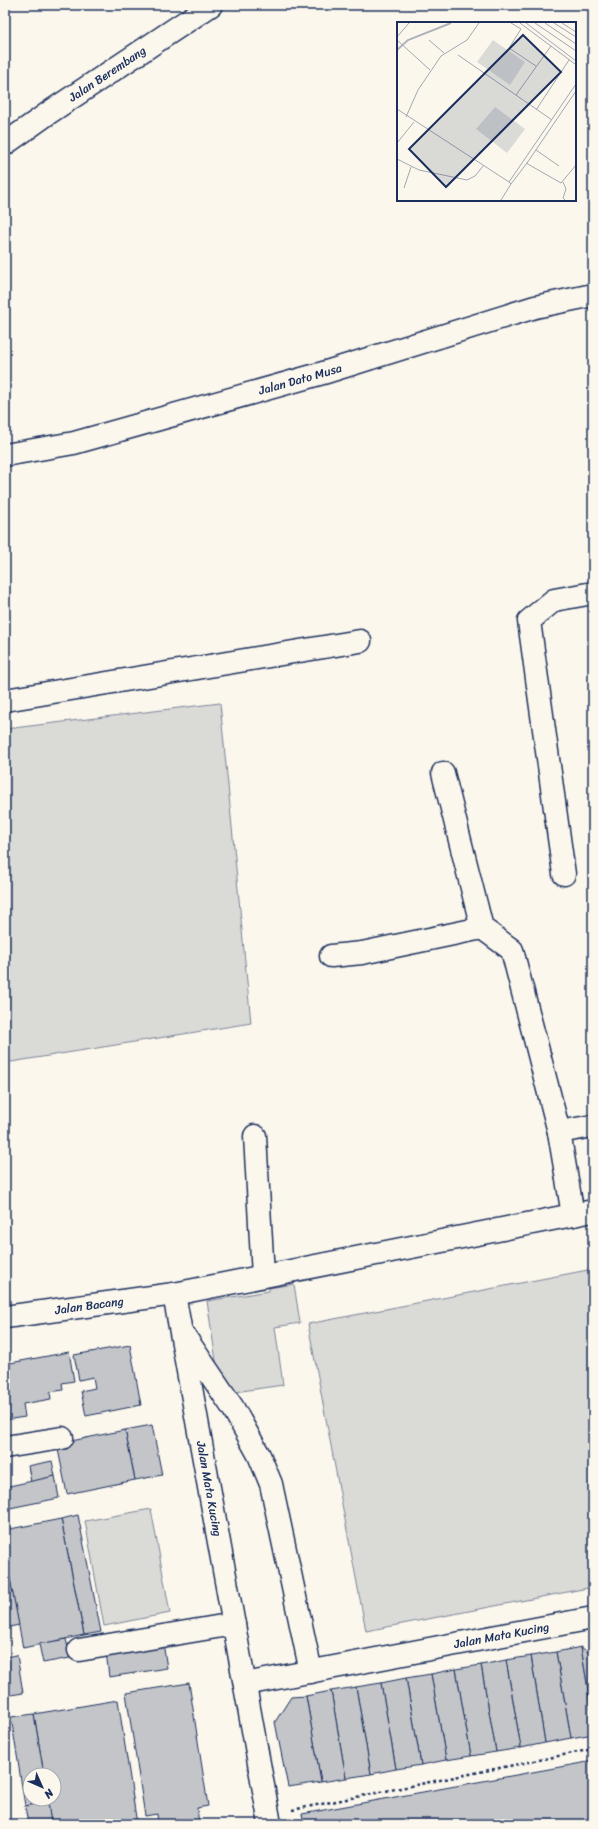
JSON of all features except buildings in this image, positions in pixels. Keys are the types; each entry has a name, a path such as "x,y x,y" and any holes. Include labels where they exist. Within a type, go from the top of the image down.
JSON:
{"street":[{"name":"Jalan Berembang","path":"5,144 50,112 211,5"},
{"name":"Jalan Dato Musa","path":"5,455 74,443 323,373 535,307 593,295"},
{"path":"564,874 529,621 554,600 593,593"},
{"path":"5,700 360,641"},
{"path":"444,773 482,928 512,950 559,1132 583,1213"},
{"path":"331,956 362,952 482,928"},
{"path":"559,1132 593,1126"},
{"path":"255,1136 263,1276"},
{"name":"Jalan Bacang","path":"5,1317 174,1294 583,1213"},
{"name":"Jalan Mata Kucing","path":"174,1294 269,1819"},
{"path":"180,1330 233,1408 259,1455 272,1484 311,1672"},
{"path":"5,1447 62,1438"},
{"name":"Jalan Mata Kucing","path":"245,1684 593,1618"},
{"path":"79,1650 234,1624"}],"path":[{"path":"269,1819 593,1749"}],"shaded area":[{"path":"220,703 251,1023 5,1063 5,729"},
{"path":"593,1269 593,1587 366,1631 308,1324"},
{"path":"294,1284 300,1323 275,1327 283,1385 221,1394 207,1301 269,1291 269,1288"},
{"path":"151,1509 170,1613 104,1626 85,1521"}]}
